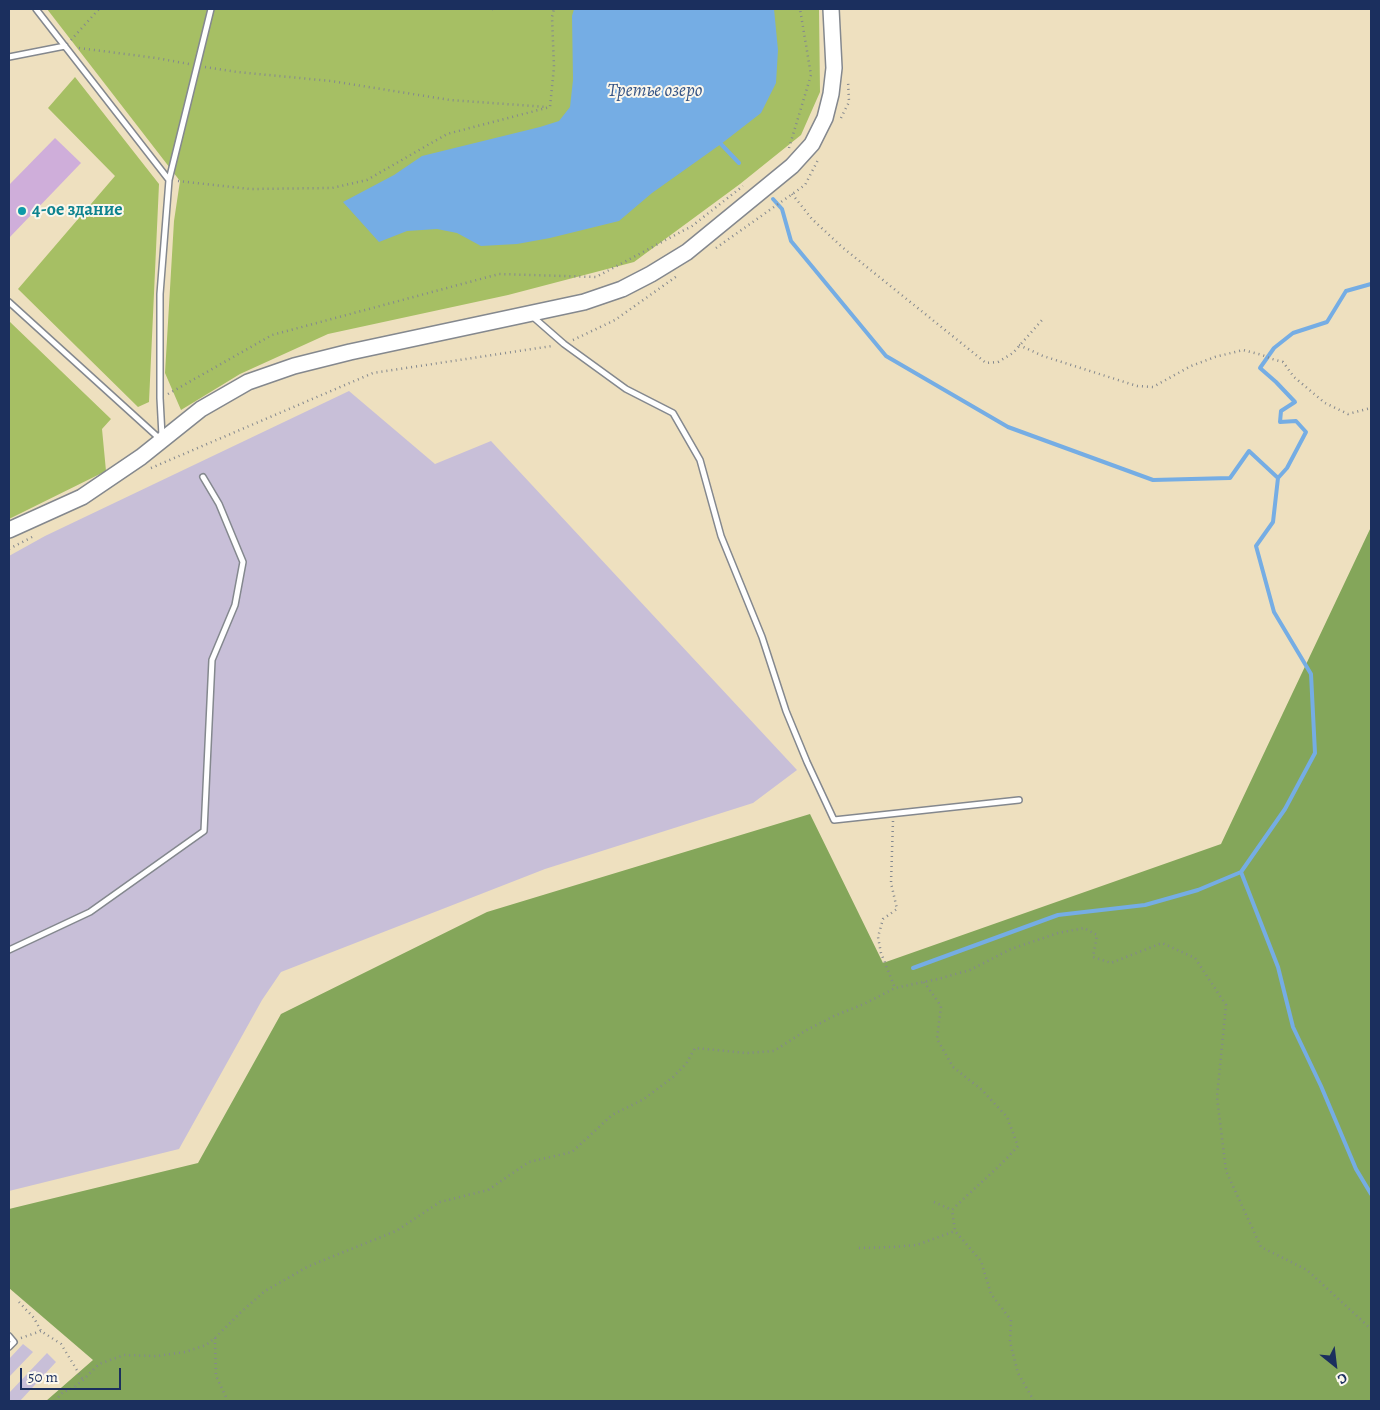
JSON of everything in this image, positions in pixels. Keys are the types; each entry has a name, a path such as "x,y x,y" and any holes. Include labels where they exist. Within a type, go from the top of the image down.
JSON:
{"street":[{"path":"9,530 82,496 162,441 201,409 248,382 294,366 350,352 584,302 622,289 687,252 792,166 812,144 825,118 834,68 831,9"}],"lane":[{"path":"36,9 169,180"},
{"path":"162,441 160,294 169,180 211,9"},
{"path":"9,57 65,46"},
{"path":"9,302 162,441"},
{"path":"529,314 564,344 626,389 673,413 700,460 721,536 762,637 786,711 834,820 1019,800"},
{"path":"9,950 90,912 204,831 212,660 235,605 243,562 219,504 204,477"},
{"path":"9,1336 14,1342 9,1347"}],"path":[{"path":"65,46 99,9"},
{"path":"550,107 554,68 552,17 554,9"},
{"path":"788,151 811,74 800,9"},
{"path":"65,46 156,58 236,72 331,81 450,100 550,107"},
{"path":"169,180 250,189 332,188 367,180 447,134 550,107"},
{"path":"160,398 272,335 499,274 596,276 692,226 744,185"},
{"path":"792,194 812,219 842,247 986,363 998,362 1013,353 1042,320"},
{"path":"766,213 788,197"},
{"path":"1020,346 1042,356 1137,386 1153,387 1191,366 1215,357 1243,350 1262,354 1283,362 1294,377 1325,403 1348,414 1371,408"},
{"path":"144,472 373,372"},
{"path":"9,549 34,536"},
{"path":"894,814 891,848 891,883 897,909 884,919 878,937 881,952 895,988"},
{"path":"55,1401 62,1392 73,1388 99,1364 124,1355 157,1356 185,1352 206,1344 265,1292 309,1266 396,1231 440,1202 488,1190 529,1162 572,1152 612,1115 644,1099 672,1078 686,1064 695,1048 746,1052 774,1051 805,1030 895,988 970,970 1011,949 1058,933 1084,928 1097,935 1093,958 1111,963 1162,943 1195,958 1226,1005 1217,1097 1226,1171 1261,1247 1307,1270 1371,1329"},
{"path":"924,982 941,1006 937,1039 953,1066 982,1090 1007,1117 1018,1146 952,1210"},
{"path":"934,1202 952,1210"},
{"path":"952,1210 955,1232 981,1261 991,1294 1011,1320 1010,1342 1018,1373 1034,1401"},
{"path":"859,1248 917,1245 955,1232"},
{"path":"19,1302 34,1318 41,1331 62,1344 83,1380"},
{"path":"14,1342 41,1331"},
{"path":"215,1338 216,1376 228,1401"}],"shaded area":[{"path":"349,391 435,464 491,441 797,770 753,803 545,869 281,972 262,1000 179,1149 9,1191 9,556 45,536"},
{"path":"23,1344 33,1352 9,1377 9,1359"},
{"path":"47,1353 56,1362 20,1401 9,1401 9,1393"}],"green space":[{"path":"47,9 819,9 820,92 801,135 740,184 634,262 508,295 328,334 240,374 181,410 165,373 174,221 180,181"},
{"path":"75,77 159,184 149,402 138,407 18,289 115,176 48,108"},
{"path":"9,321 111,419 102,429 106,471 9,519"},
{"path":"1371,527 1371,1401 46,1401 93,1360 9,1288 9,1209 198,1163 281,1014 487,912 810,814 883,963 1221,844"}],"water":[{"name":"Третье озеро","path":"574,9 774,9 778,50 776,83 761,113 652,193 619,221 517,244 481,246 457,233 437,229 407,231 379,242 343,202 394,175 422,156 559,121 570,107 573,80 572,16"}],"building":[{"name":"4-ое здание","path":"55,138 81,163 9,238 9,185"}],"waterway":[{"path":"721,144 739,163"},
{"path":"773,199 782,209 791,241 886,356 1008,427 1153,480 1230,478 1249,451 1278,478 1273,522 1256,546 1274,612 1311,674 1315,753 1285,809 1241,872 1278,967 1293,1027 1321,1086 1356,1169 1371,1194"},
{"path":"1278,478 1287,468 1306,432 1296,421 1280,422 1281,411 1295,402 1260,368 1274,348 1293,333 1327,322 1346,291 1371,284"},
{"path":"913,968 1058,915 1145,905 1198,890 1241,872"}],"place":[{"name":"4-ое здание","path":"22,211"}]}
